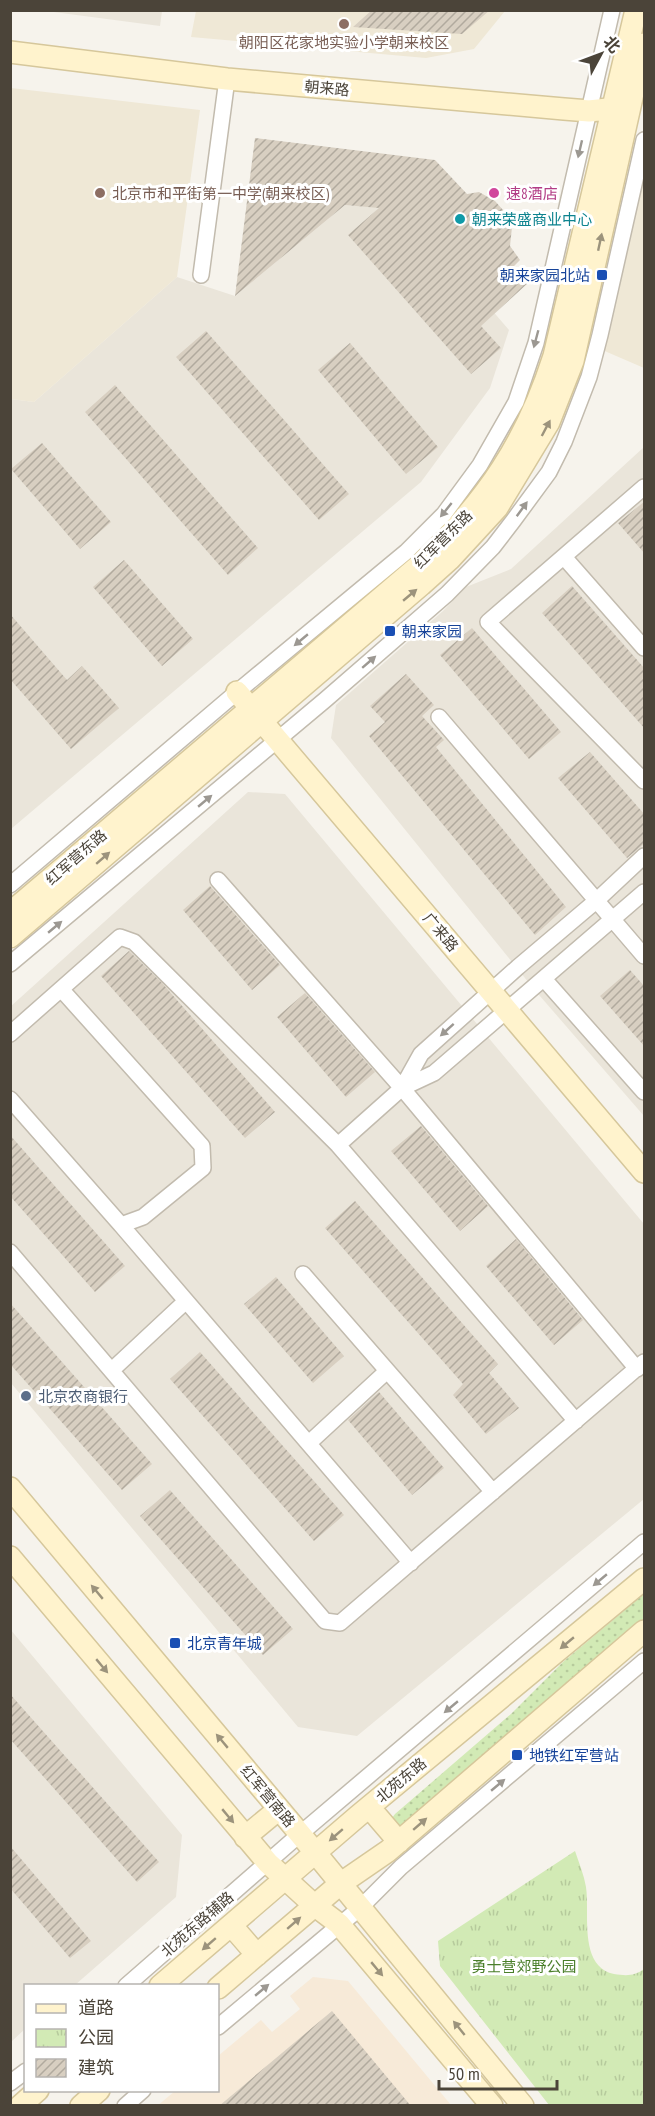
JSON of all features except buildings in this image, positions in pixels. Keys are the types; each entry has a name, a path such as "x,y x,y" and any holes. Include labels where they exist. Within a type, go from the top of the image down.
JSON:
{"main road":[{"name":"红军营东路","path":"629,107 636,10"},
{"name":"红军营东路","path":"10,913 250,707 421,585 450,559 497,508 549,422 573,361 645,44"},
{"name":"朝来路","path":"10,52 227,79 589,111 629,107"},
{"name":"红军营东路","path":"10,937 250,707"},
{"name":"广来路","path":"250,707 645,1172"},
{"name":"红军营南路","path":"10,1488 300,1834 523,2106"},
{"path":"10,1557 267,1863 339,1924 492,2106"},
{"name":"北苑东路","path":"162,1984 369,1806 645,1579"},
{"path":"219,1987 340,1884 399,1842 645,1631"},
{"path":"369,1806 399,1842"},
{"path":"245,1837 279,1809"},
{"path":"231,1925 256,1955"},
{"path":"20,2106 37,2092"},
{"path":"81,2106 98,2092"}],"street":[{"path":"10,885 250,707 425,535 461,492 485,457 516,402 536,343 612,10"},
{"path":"201,275 227,79"},
{"path":"10,964 278,740 447,594 493,547 549,472 564,442 589,377 645,140"},
{"path":"645,487 488,622 645,781"},
{"path":"564,557 645,648"},
{"path":"439,717 645,956"},
{"path":"402,1088 421,1054 645,856"},
{"path":"10,1252 325,1621 340,1623 641,1365 402,1088 218,880"},
{"path":"338,1145 402,1088 434,1073 645,892"},
{"path":"10,1034 120,937 134,942 338,1145 576,1421"},
{"path":"544,979 645,1092"},
{"path":"62,988 201,1146 203,1168 143,1217 121,1225"},
{"path":"10,1099 411,1563"},
{"path":"303,1274 493,1492"},
{"path":"112,1370 186,1301"},
{"path":"309,1443 387,1371"},
{"name":"北苑东路辅路","path":"128,1984 300,1834 645,1542"},
{"path":"219,2026 360,1908 401,1867 645,1661"},
{"path":"10,2084 24,2073"},
{"path":"125,2106 142,2092"}],"shaded area":[{"path":"162,10 160,26 46,11"},
{"name":"朝阳区花家地实验小学朝来校区","path":"196,11 505,11 474,49 426,58 191,37"},
{"name":"北京市和平街第一中学(朝来校区)","path":"11,88 200,110 177,277 34,402 11,399"},
{"path":"644,169 644,368 600,349"},
{"path":"345,205 405,209 509,330 490,388 421,482 11,829 11,399 34,402 177,277 235,296"},
{"path":"644,447 644,1116 533,988 331,738 336,705 443,611 466,587 511,569"},
{"path":"248,792 285,794 644,1224 644,1499 357,1736 298,1727 11,1383 10,1007"},
{"path":"10,1629 182,1835 176,1897 76,1984 24,1984 24,2030 11,2042"},
{"path":"313,1977 348,1981 451,2105 157,2106 174,2092 219,2092 219,2055 261,2020 272,2032 300,2009 290,1996"}],"green space":[{"path":"644,1594 644,1620 401,1828 392,1818 395,1814 511,1714 563,1662"},
{"name":"勇士营郊野公园","path":"575,1851 586,1887 588,1937 595,1961 603,1969 614,1974 630,1975 644,1969 644,2105 549,2105 440,1966 438,1941"}],"place":[{"name":"朝阳区花家地实验小学朝来校区","path":"344,24"},
{"name":"北京市和平街第一中学(朝来校区)","path":"100,193"},
{"name":"速8酒店","path":"494,193"},
{"name":"朝来荣盛商业中心","path":"460,219"},
{"name":"朝来家园北站","path":"602,275"},
{"name":"朝来家园","path":"390,631"},
{"name":"北京农商银行","path":"26,1396"},
{"name":"北京青年城","path":"175,1643"},
{"name":"地铁红军营站","path":"517,1755"}]}
